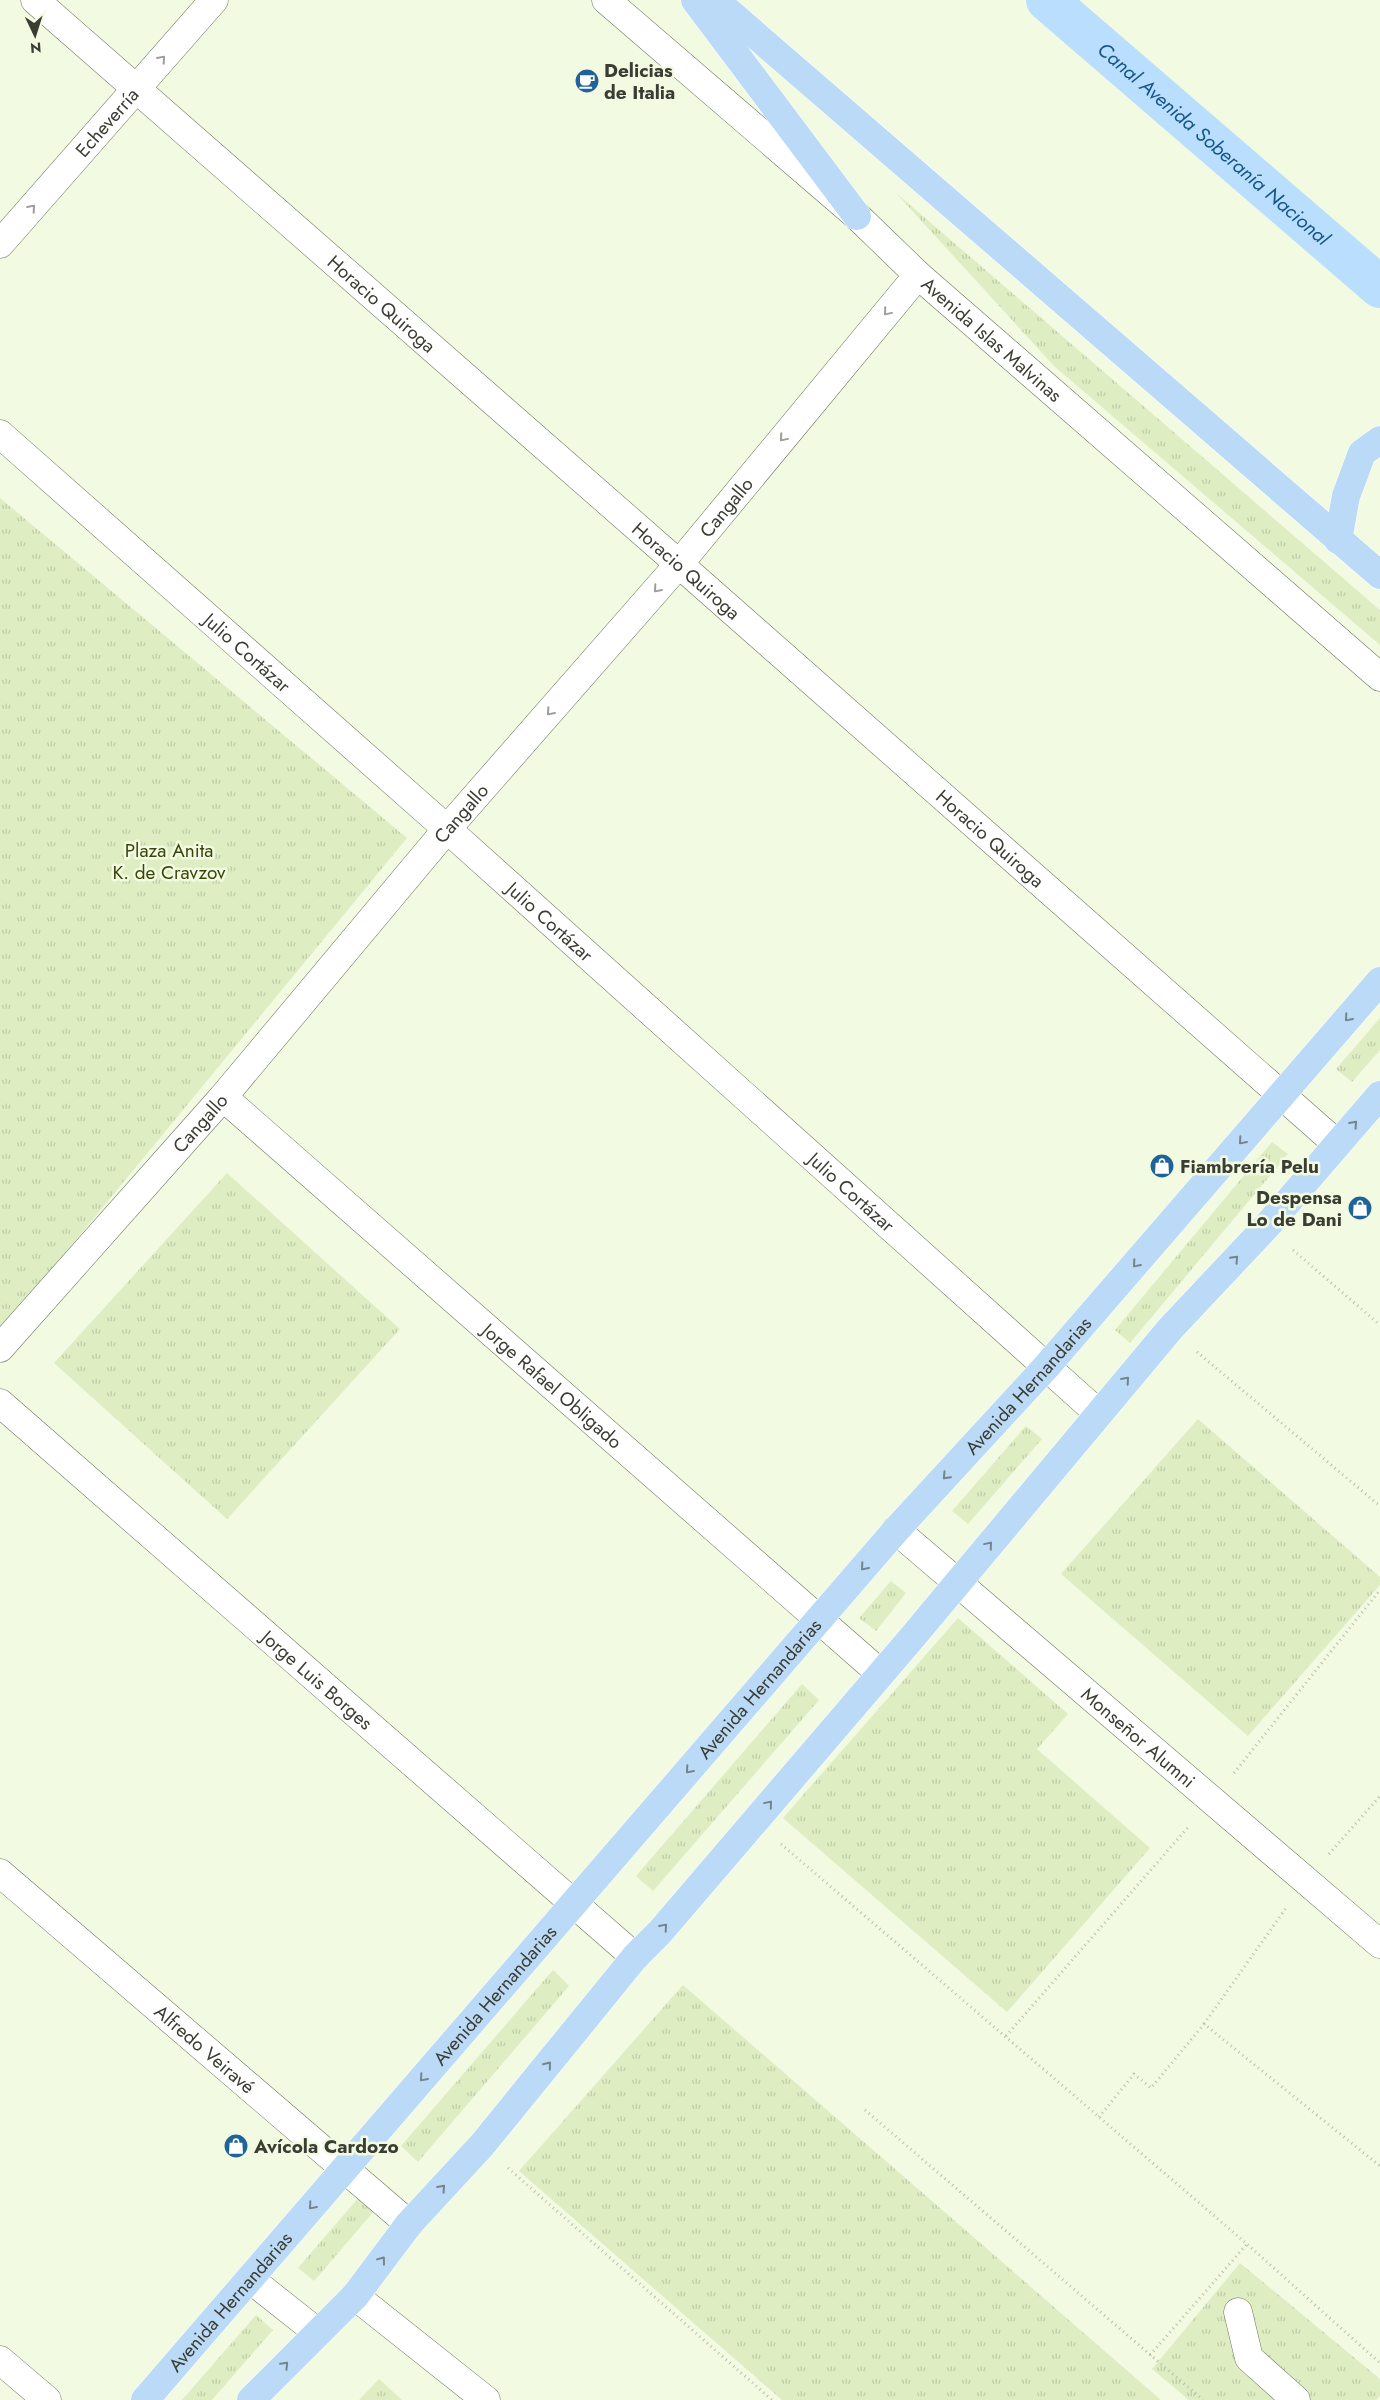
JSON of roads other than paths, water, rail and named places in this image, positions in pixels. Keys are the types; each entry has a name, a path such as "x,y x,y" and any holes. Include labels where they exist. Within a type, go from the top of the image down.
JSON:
{"main road":[{"path":"695,0 857,216"},
{"path":"715,0 1380,575"},
{"path":"1338,540 1346,496 1362,453 1380,440"},
{"name":"Avenida Hernandarias","path":"144,2400 896,1530 1046,1367 1380,981"},
{"path":"251,2400 355,2296 409,2224 482,2145 635,1957 660,1932 957,1582 1098,1412 1170,1329 1266,1227 1380,1095"}],"street":[{"name":"Horacio Quiroga","path":"35,0 1337,1144"},
{"name":"Echeverría","path":"0,244 214,0"},
{"name":"Avenida Islas Malvinas","path":"606,0 857,216 918,275 1380,677"},
{"name":"Cangallo","path":"0,1348 223,1097 447,829 679,564 918,275"},
{"name":"Julio Cortázar","path":"0,434 447,829 1098,1412"},
{"name":"Jorge Rafael Obligado","path":"223,1097 880,1672"},
{"name":"Jorge Luis Borges","path":"0,1403 635,1957"},
{"name":"Monseñor Alumni","path":"896,1530 1380,1944"},
{"name":"Alfredo Veiravé","path":"0,1873 409,2224"},
{"path":"250,2279 317,2332"},
{"path":"355,2296 486,2400"},
{"path":"1238,2312 1249,2358 1296,2400"},
{"path":"0,2360 46,2400"}],"waterway":[{"name":"Canal Avenida Soberanía Nacional","path":"1047,0 1380,287"}],"place":[{"name":"Delicias de Italia","path":"587,81"},
{"name":"Fiambrería Pelu","path":"1162,1166"},
{"name":"Despensa Lo de Dani","path":"1360,1208"},
{"name":"Avícola Cardozo","path":"236,2146"}],"park label":[{"name":"Plaza Anita K. de Cravzov","path":"169,861"}]}
